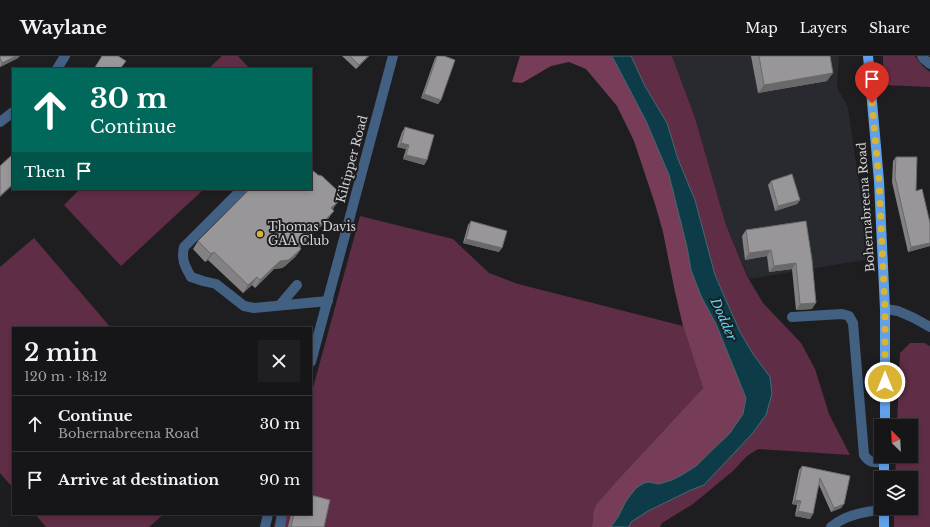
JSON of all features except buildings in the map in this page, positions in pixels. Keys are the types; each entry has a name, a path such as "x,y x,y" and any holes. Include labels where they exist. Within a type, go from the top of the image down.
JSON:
{"main road":[{"name":"Bohernabreena Road","path":"868,56 879,181 885,309 885,419"},
{"path":"884,515 884,527"}],"street":[{"path":"58,68 65,56"},
{"name":"Kiltipper Road","path":"312,358 393,56"},
{"path":"922,56 930,64"},
{"path":"0,122 12,113"},
{"path":"241,190 184,247 182,254 185,265 191,277 216,284 244,306 254,308 328,301"},
{"path":"280,305 297,285"},
{"path":"885,309 898,311 930,326"},
{"path":"792,317 842,314 849,316 853,323 864,455 867,460 874,462"},
{"path":"831,527 852,515 874,511"},
{"path":"265,527 268,515"},
{"path":"280,527 282,515"}],"shaded area":[{"path":"222,56 238,56 249,68 209,68"},
{"path":"520,56 612,56 646,121 669,175 687,247 691,270 701,296 716,324 746,398 743,414 730,433 696,466 672,480 659,484 648,482 611,527 592,527 596,505 703,388 683,326 663,232 655,204 634,141 617,106 586,69 569,62 551,66 522,83 512,82"},
{"path":"631,56 672,56 695,118 726,225 747,276 763,303 801,343 815,369 829,414 850,455 758,449 747,456 733,471 693,504 662,523 660,527 629,527 631,522 648,511 704,485 753,354 740,332 715,275 695,200 678,159 667,123 645,86"},
{"path":"672,56 839,56 837,87 848,108 870,259 749,279 726,225 695,118"},
{"path":"883,56 915,56 930,72 930,87 883,85"},
{"path":"79,190 203,190 121,266 64,205"},
{"path":"360,216 453,239 489,273 518,284 683,326 703,388 624,473 593,515 592,527 274,527 277,515 312,515 312,391"},
{"path":"34,238 110,327 12,327 12,487 0,473 0,267"},
{"path":"910,343 924,343 930,346 930,527 894,527 894,515 918,515 918,471 895,471 896,463 918,463 918,419 897,419 900,353"},
{"path":"36,515 163,515 149,527 46,527"}],"water":[{"name":"Dodder","path":"612,56 631,56 645,86 667,123 678,159 695,200 715,275 740,332 753,354 770,377 772,394 766,415 752,434 704,485 648,511 631,522 629,527 611,527 626,501 636,488 648,482 659,484 672,480 696,466 730,433 743,414 746,398 716,324 701,296 691,270 687,247 669,175 646,121"}],"place":[{"name":"Thomas Davis GAA Club","path":"260,234"}],"route":[{"path":"872,103 879,181 885,309 885,382"}]}
